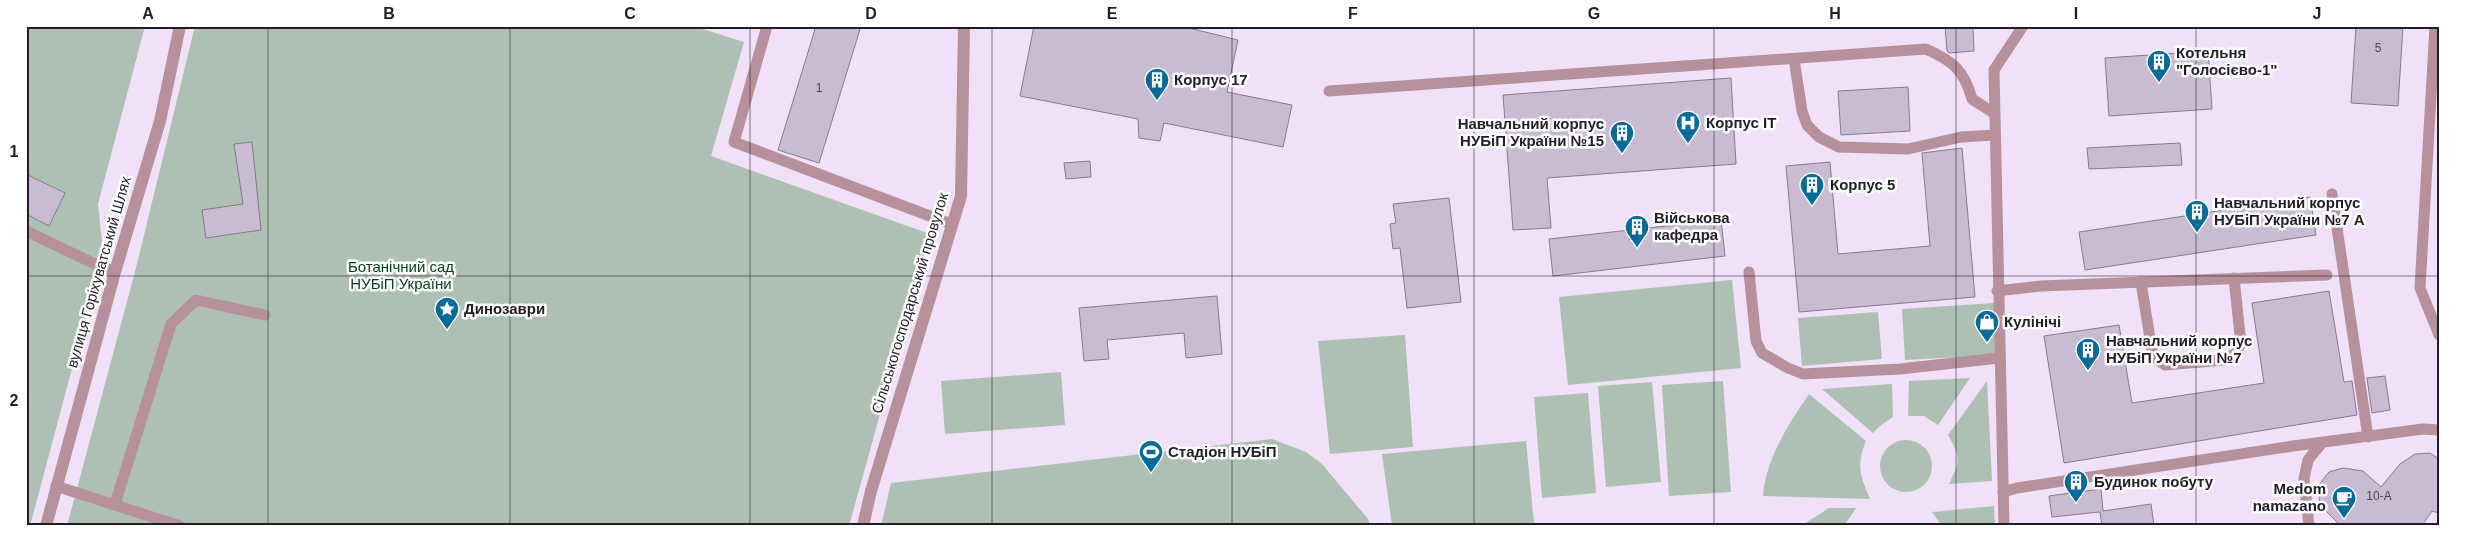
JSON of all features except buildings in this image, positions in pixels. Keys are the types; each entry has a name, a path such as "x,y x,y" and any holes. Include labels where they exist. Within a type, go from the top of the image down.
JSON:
{"street":[{"name":"вулиця Горіхуватський Шлях","path":"46,526 115,272 160,121 180,26"},
{"name":"Сільськогосподарський провулок","path":"863,526 871,491 961,196 964,26"}],"lane":[{"path":"767,26 734,142 951,224"},
{"path":"2004,526 1997,291 1994,70 2023,26"},
{"path":"2435,26 2420,288 2439,335"},
{"path":"1329,91 1926,49 1942,56 1956,68 1967,79 1972,99 1994,113"},
{"path":"1794,59 1802,111 1807,125 1819,137 1839,147 1908,149 1960,137 1995,135"},
{"path":"2332,194 2368,437"},
{"path":"26,231 115,272"},
{"path":"1749,272 1756,341 1762,353 1803,374 1900,370 1999,358"},
{"path":"1997,291 2042,286 2327,275"},
{"path":"2142,282 2154,357 2165,365 2226,360 2236,353 2240,345 2240,336 2234,278"},
{"path":"115,504 171,324 196,300 265,315"},
{"path":"2003,492 2065,480 2293,446 2423,430 2439,430"},
{"path":"2309,526 2304,479 2308,460 2321,444"},
{"path":"56,486 180,526"}],"green space":[{"path":"26,26 145,26 98,204 103,252 30,526 26,526"},
{"name":"Ботанічний сад НУБіП України","path":"195,26 693,26 744,42 711,156 930,234 849,526 67,526 136,268"},
{"path":"1732,280 1741,368 1568,385 1559,297"},
{"path":"1994,303 1997,355 1905,360 1902,309"},
{"path":"1878,312 1882,359 1802,366 1798,318"},
{"path":"1405,335 1413,447 1330,454 1318,341"},
{"path":"1061,372 1065,425 945,434 941,381"},
{"path":"1970,378 1938,425 1924,416 1908,416 1909,381"},
{"path":"1723,381 1731,492 1669,496 1662,385"},
{"path":"1987,381 1992,481 1949,484 1957,465 1957,454 1948,435"},
{"path":"1652,382 1661,482 1606,487 1598,386"},
{"path":"1892,384 1893,417 1873,433 1822,389"},
{"path":"1588,393 1596,493 1542,498 1534,397"},
{"path":"1809,394 1866,441 1861,457 1860,470 1870,499 1763,496 1768,468 1773,455 1793,418"},
{"name":"Стадіон НУБіП","path":"1272,439 1306,452 1322,464 1368,519 1370,526 881,526 891,483"},
{"path":"1906,440 1920,444 1928,452 1932,466 1928,480 1920,488 1906,492 1892,488 1884,480 1880,466 1884,452 1892,444"},
{"path":"1526,441 1534,523 1506,526 1392,526 1382,454"},
{"path":"1994,506 1995,526 1942,526 1932,512"},
{"path":"1829,508 1856,508 1844,526 1801,526"}],"place":[{"name":"Котельня \"Голосієво-1\"","path":"2159,83"},
{"name":"Корпус 17","path":"1157,101"},
{"name":"Корпус ІТ","path":"1688,144"},
{"name":"Навчальний корпус НУБіП України №15","path":"1622,154"},
{"name":"Корпус 5","path":"1812,206"},
{"name":"Навчальний корпус НУБіП України №7 А","path":"2197,233"},
{"name":"Військова кафедра","path":"1637,248"},
{"name":"Динозаври","path":"447,330"},
{"name":"Кулінічі","path":"1987,343"},
{"name":"Навчальний корпус НУБіП України №7","path":"2088,371"},
{"name":"Стадіон НУБіП","path":"1151,473"},
{"name":"Будинок побуту","path":"2076,503"},
{"name":"Medom namazano","path":"2344,519"}]}
